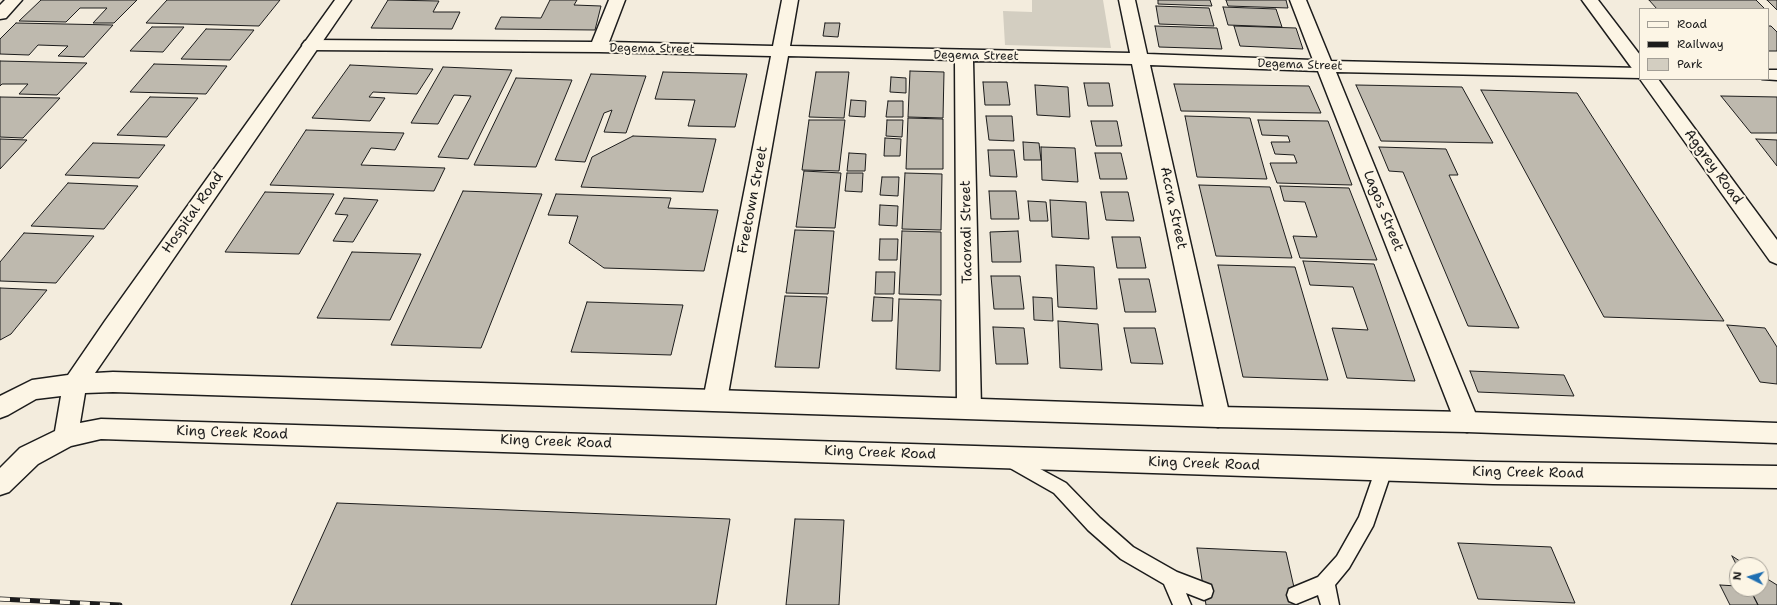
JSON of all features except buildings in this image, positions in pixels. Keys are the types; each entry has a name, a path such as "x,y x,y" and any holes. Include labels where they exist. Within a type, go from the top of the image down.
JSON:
{"street":[{"path":"0,14 14,0"},
{"name":"Hospital Road","path":"66,437 75,384 113,327 342,0"},
{"path":"599,47 617,0"},
{"name":"Freetown Street","path":"715,400 790,0"},
{"name":"Accra Street","path":"1127,0 1218,417"},
{"name":"Lagos Street","path":"1298,0 1326,66 1467,422"},
{"path":"1590,0 1639,66"},
{"name":"Degema Street","path":"311,45 599,47 1141,59 1326,66 1639,73"},
{"name":"Tacoradi Street","path":"964,56 969,408"},
{"name":"Aggrey Road","path":"1650,80 1777,256"},
{"path":"0,408 32,390 75,384 113,382 1218,417 1467,422 1777,433"},
{"name":"King Creek Road","path":"0,484 29,456 66,437 101,429 1383,470 1777,477"}],"lane":[{"path":"1006,457 1060,488 1094,524 1128,553 1171,578 1204,591"},
{"path":"1296,595 1325,583 1343,562 1367,520 1383,470"},
{"path":"1171,578 1182,605"},
{"path":"1325,583 1330,605"}],"green space":[{"path":"1032,0 1103,0 1111,48 1005,45 1003,11 1032,12"}],"railway":[{"path":"0,599 120,605"}]}
